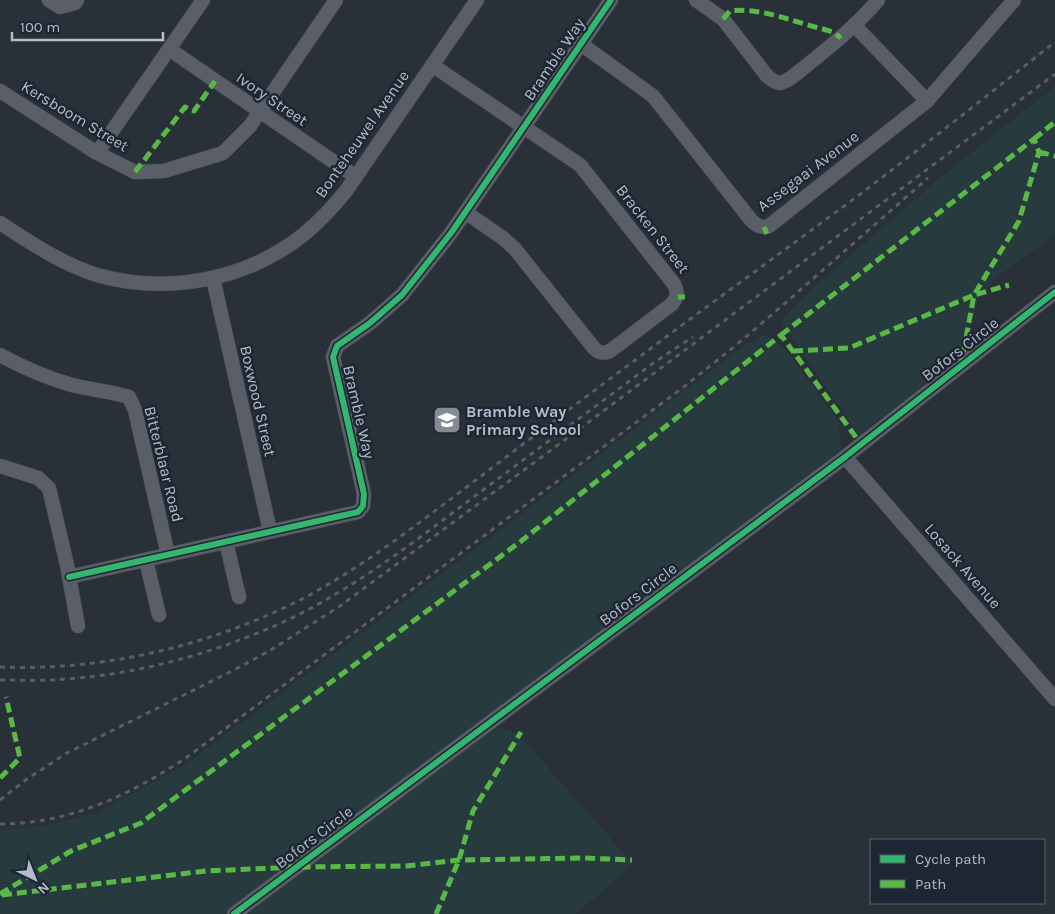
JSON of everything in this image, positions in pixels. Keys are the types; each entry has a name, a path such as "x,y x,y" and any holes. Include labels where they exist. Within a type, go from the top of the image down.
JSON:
{"street":[{"path":"49,0 60,7 75,3 77,0"},
{"path":"97,153 203,0"},
{"name":"Kersboom Street","path":"0,91 97,153 135,172 164,171 223,154 250,126 336,0"},
{"name":"Bonteheuwel Avenue","path":"0,223 69,264 98,275 124,280 152,283 188,282 225,275 263,260 302,236 330,211 356,177 477,0"},
{"name":"Bramble Way","path":"70,577 358,512 363,506 364,494 333,357 337,346 370,323 402,295 452,233 611,0"},
{"path":"696,0 723,19 767,76 776,82 782,83 792,77 854,25 878,0"},
{"name":"Assegaai Avenue","path":"581,44 653,96 751,220 759,226 769,226 926,101 1014,0"},
{"path":"854,25 926,101"},
{"name":"Ivory Street","path":"169,49 356,177"},
{"name":"Bracken Street","path":"432,65 573,160 587,173 674,284 678,291 678,297 672,304 610,351 600,352 593,347 516,249 504,238 466,212"},
{"name":"Boxwood Street","path":"213,278 270,531"},
{"name":"Bofors Circle","path":"234,914 845,457 1055,292"},
{"name":"Bitterblaar Road","path":"0,355 19,365 72,385 129,397 135,410 168,556"},
{"name":"Losack Avenue","path":"845,457 1055,699"},
{"path":"0,466 38,478 52,493 70,577 78,626"},
{"path":"226,542 239,597"},
{"path":"146,560 159,615"}],"green space":[{"path":"1055,87 1055,235 994,279 979,298 961,355 859,435 781,322 810,291 910,203"},
{"path":"765,334 784,348 838,421 841,450 224,914 0,914 0,830 44,826 95,814 183,766 494,535 743,346"},
{"path":"500,728 511,730 525,741 633,864 576,914 245,914 481,737"}],"railway":[{"path":"0,667 77,665 153,653 227,631 263,617 320,589 383,549 424,519 860,194 1055,42"},
{"path":"0,800 27,779 67,753 232,671 271,650 340,606 1055,74"},
{"path":"0,824 26,823 51,819 100,804 146,782 190,755 685,386 775,312 928,178"},
{"path":"0,680 77,678 132,671 213,650 293,617 346,588 397,554 652,364 693,337"}],"marked path":[{"path":"723,19 730,11 753,11 833,32 841,38"},
{"path":"135,172 185,107 194,111 215,81"},
{"path":"1034,139 1055,122"},
{"path":"781,335 1034,139 1039,152 1019,221 974,295 1009,285"},
{"path":"1039,152 1055,156"},
{"path":"764,227 767,234"},
{"path":"793,351 849,348 974,295 961,365"},
{"path":"678,297 685,297"},
{"path":"0,894 71,851 141,823 520,542 781,335 861,444"},
{"path":"0,778 20,758 6,697"},
{"path":"436,914 459,860 473,811 521,732"},
{"path":"2,895 206,871 297,867 406,866 459,860 583,858 632,860"}],"cycle path":[{"path":"69,577 358,512 363,506 364,494 333,357 337,346 370,323 402,295 451,233 611,0"},
{"path":"234,914 845,457 1055,292"}],"place":[{"name":"Bramble Way Primary School","path":"447,420"}]}
